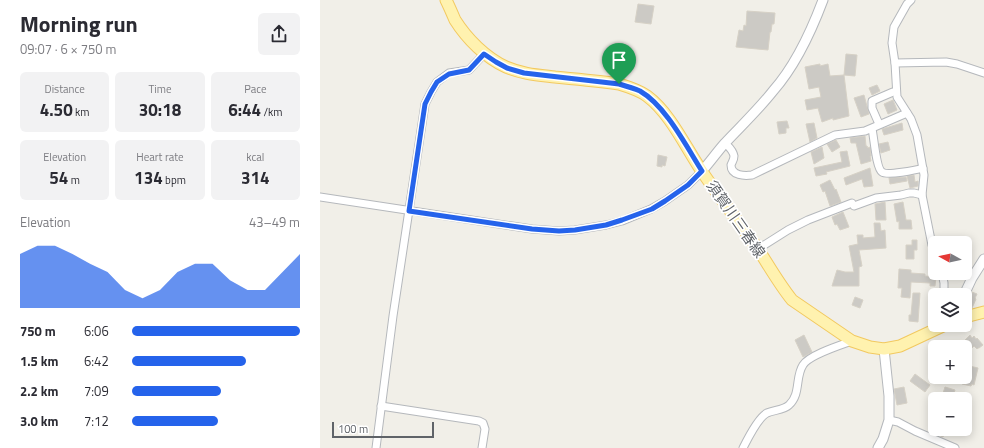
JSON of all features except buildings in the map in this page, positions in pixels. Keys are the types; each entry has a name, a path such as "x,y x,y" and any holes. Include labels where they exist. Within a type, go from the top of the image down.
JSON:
{"main road":[{"name":"須賀川三春線","path":"446,0 455,20 463,32 484,54 507,68 524,73 619,84 640,91 647,96 670,121 702,171 758,249 792,300 852,341 870,347 884,349 900,346 929,332"},
{"path":"972,315 984,312"}],"street":[{"path":"320,197 532,229 559,231 606,225 652,209 688,185 774,90 786,75 804,45 823,0"},
{"path":"909,1 894,28 892,43 895,63 896,92 897,97 911,119 917,135 924,179 922,195 930,236"},
{"path":"376,448 392,324 425,104 437,82 449,74 469,70 484,54"},
{"path":"895,63 946,62 984,73"},
{"path":"879,124 872,108 872,101 896,92"},
{"path":"726,143 734,155 731,165 732,170 739,175 752,175 835,135 865,132 879,124 907,113"},
{"path":"872,129 879,168 882,172 890,173 923,168"},
{"path":"758,249 788,230 808,220 853,204 876,198 901,195 909,192 922,195"},
{"path":"972,272 984,259"},
{"path":"743,448 746,441 765,414 788,406 793,400 801,370 806,361 852,341"},
{"path":"878,448 883,439 889,420 889,396 884,349"},
{"path":"381,406 479,421 483,423 485,429 482,448"},
{"path":"889,420 898,422 954,448"}],"route":[{"path":"484,54 507,68 524,73 619,84 640,91 662,111 702,171 688,185 652,209 606,225 559,231 532,229 409,211 425,104 437,82 449,74 469,70 484,54"}]}
